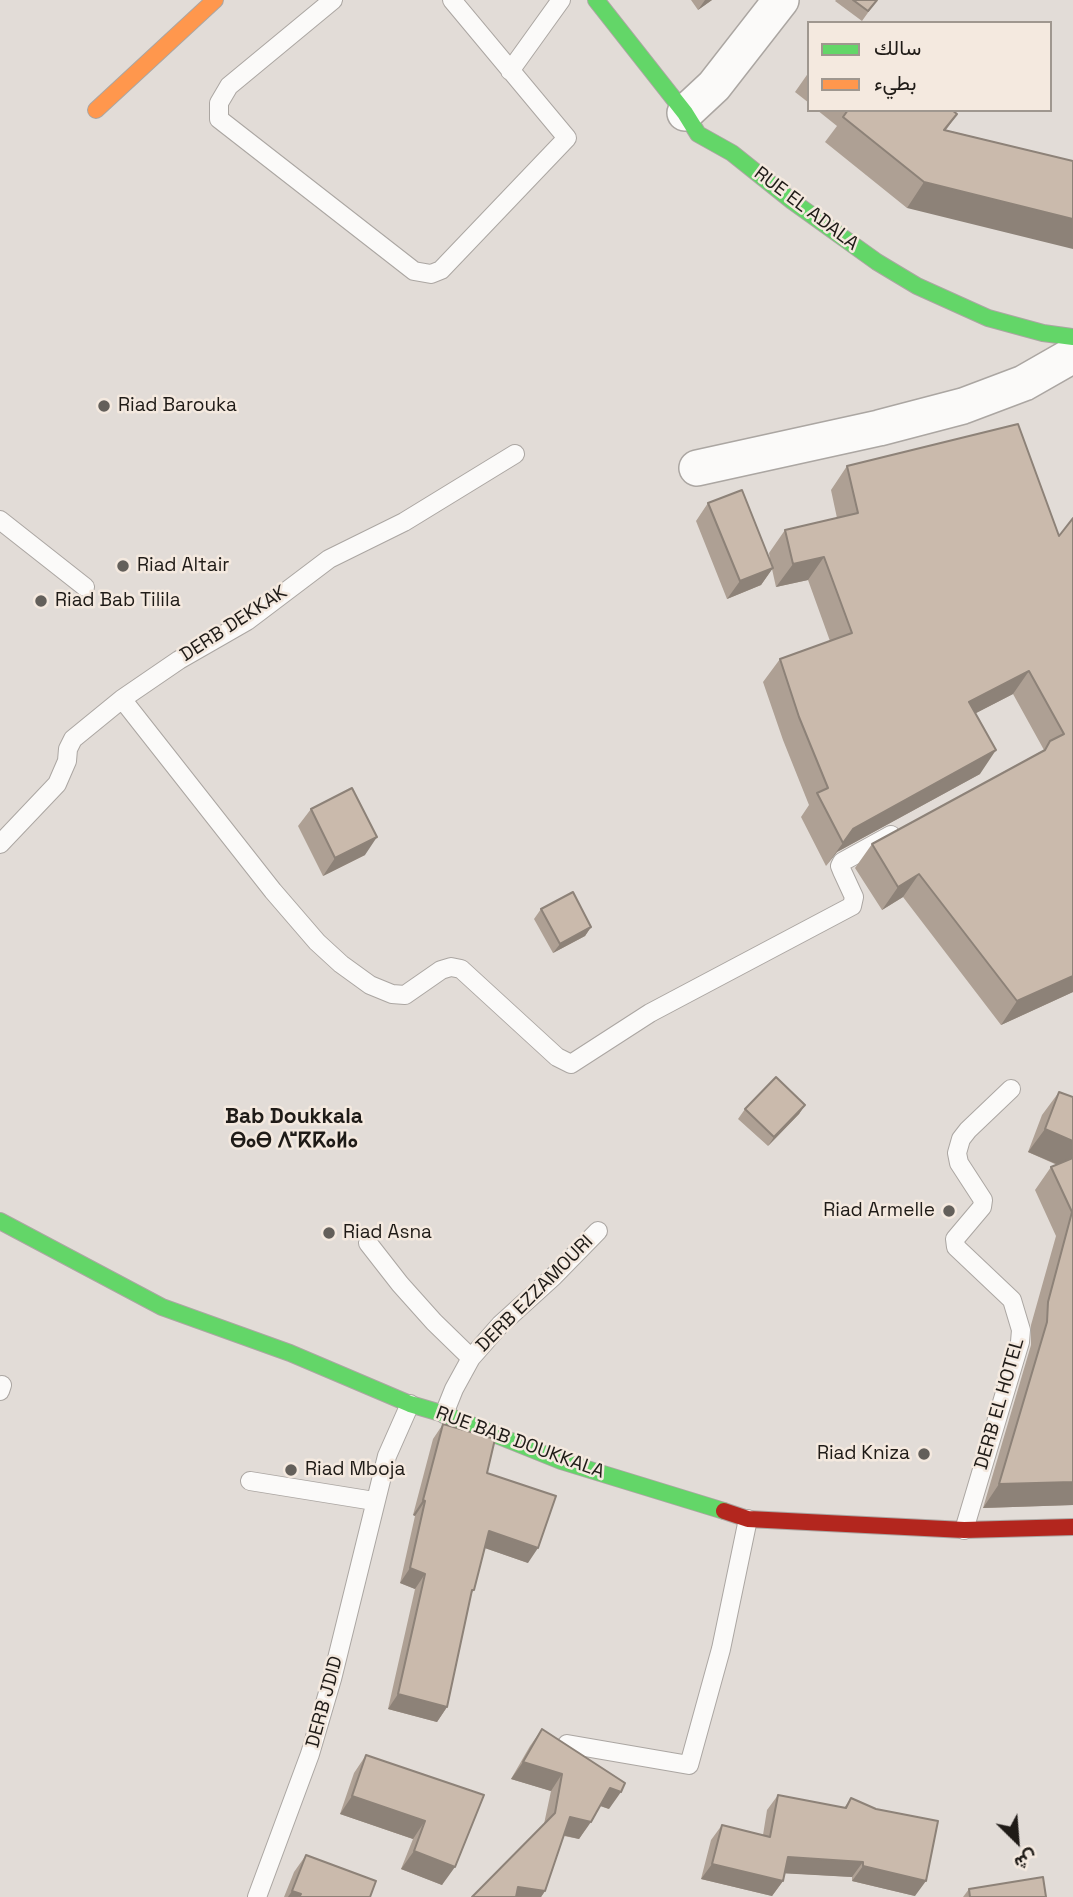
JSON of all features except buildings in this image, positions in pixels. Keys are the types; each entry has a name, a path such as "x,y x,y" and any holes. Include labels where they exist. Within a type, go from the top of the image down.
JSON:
{"street":[{"path":"96,110 215,0"},
{"name":"RUE EL ADALA","path":"596,0 685,113 698,134 732,153 792,201 877,262 917,286 988,318 1043,333 1073,337"},
{"path":"685,113 713,86 781,0"},
{"path":"697,468 880,428 963,406 1024,383 1073,355"},
{"name":"RUE BAB DOUKKALA","path":"0,1221 162,1307 290,1353 410,1404 561,1461 748,1519 964,1530 1073,1527"}],"lane":[{"path":"333,0 229,86 219,103 219,119 414,271 431,274 441,270 567,138 510,71 458,3"},
{"path":"510,71 561,0"},
{"name":"DERB DEKKAK","path":"0,844 57,784 73,739 122,699 180,660 247,621 329,559 404,522 515,454"},
{"path":"0,520 85,587"},
{"path":"122,699 273,891 317,942 341,964 370,985 392,995 405,995 441,970 451,967 461,969 557,1057 571,1064 650,1013 852,906 854,897 840,866 842,862 905,827"},
{"name":"DERB EL HOTEL","path":"964,1530 1020,1342 1021,1329 1012,1300 956,1247 956,1239 982,1207 984,1200 959,1163 957,1153 961,1139 968,1130 1011,1089"},
{"name":"DERB EZZAMOURI","path":"444,1415 471,1357 500,1325 598,1231"},
{"name":"DERB EZZAMOURI","path":"368,1243 425,1313 471,1357"},
{"name":"DERB JDID","path":"257,1897 310,1754 332,1679 374,1501 387,1456 410,1404"},
{"path":"250,1481 374,1501"},
{"path":"567,1744 689,1765 721,1649 748,1519"}],"traffic: fast":[{"path":"596,0 685,113 698,134 732,153 792,201 877,262 917,286 988,318 1043,333 1073,337"},
{"path":"0,1221 162,1307 290,1353 410,1404 444,1414 561,1461 724,1511"}],"traffic: slow":[{"path":"96,110 215,0"}],"traffic: jam":[{"path":"724,1511 748,1519 964,1530 1073,1527"}],"place":[{"name":"Riad Barouka","path":"104,406"},
{"name":"Riad Altair","path":"123,566"},
{"name":"Riad Bab Tilila","path":"41,601"},
{"name":"Riad Armelle","path":"949,1211"},
{"name":"Riad Asna","path":"329,1233"},
{"name":"Riad Kniza","path":"924,1454"},
{"name":"Riad Mboja","path":"291,1470"}],"district":[{"name":"Bab Doukkala ⴱⴰⴱ ⴷⵯⴽⴽⴰⵍⴰ","path":"294,1129"}]}
